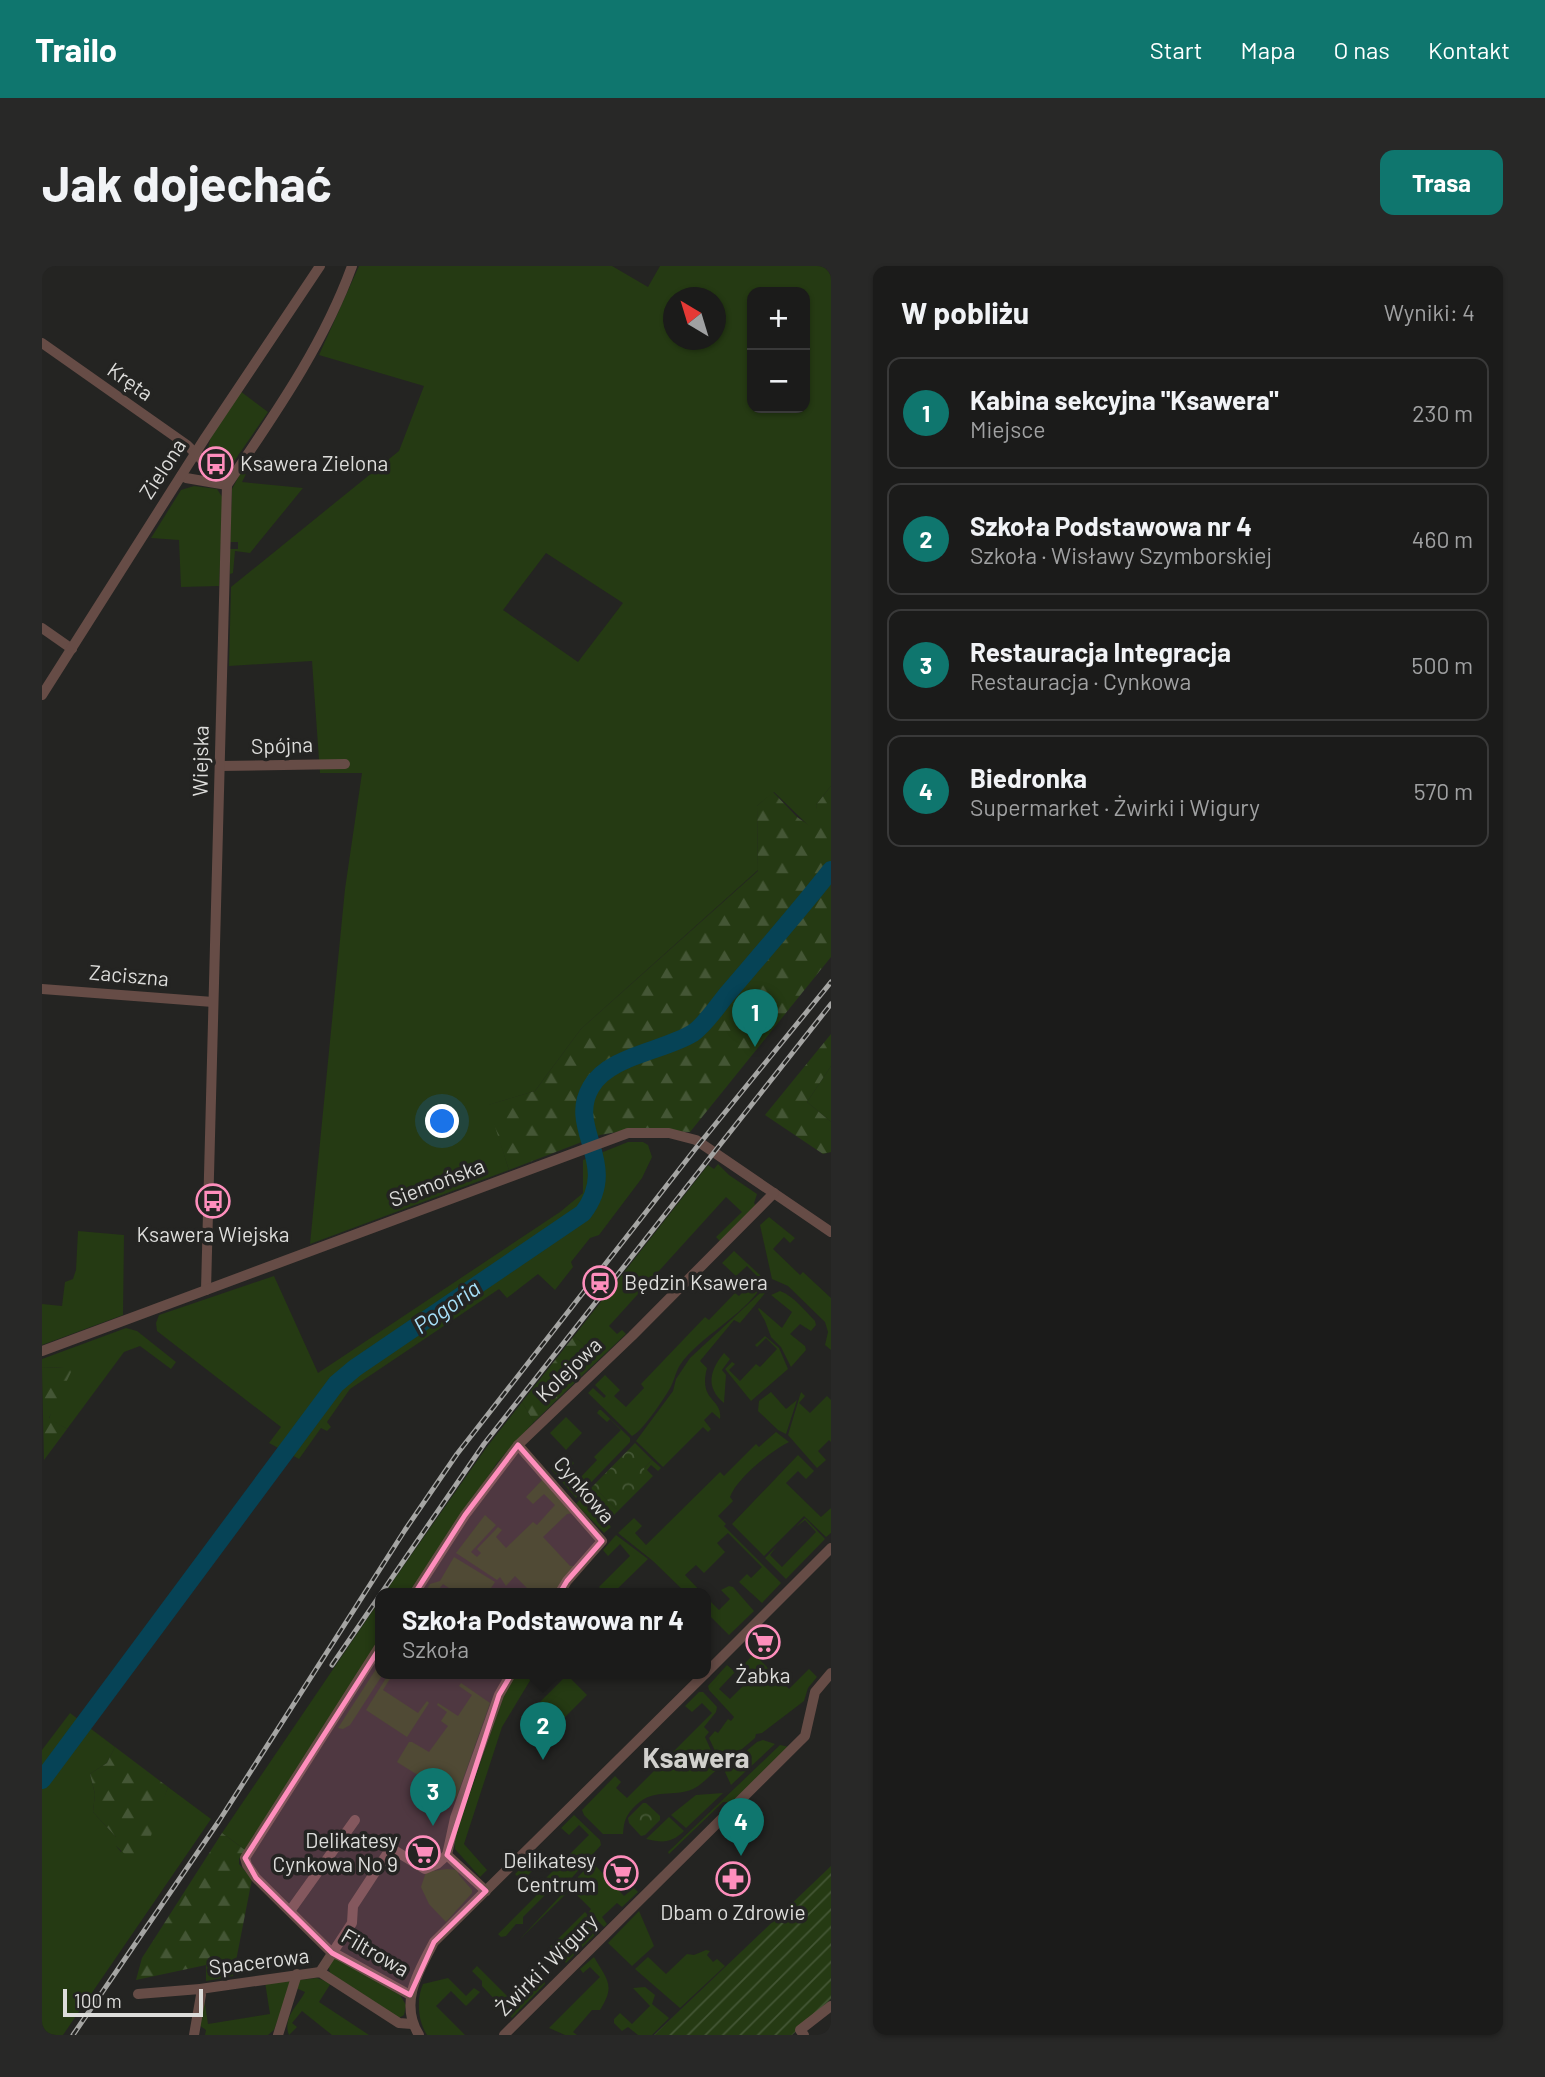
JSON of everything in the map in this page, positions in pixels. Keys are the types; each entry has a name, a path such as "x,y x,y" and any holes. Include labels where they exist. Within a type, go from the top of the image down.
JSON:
{"street":[{"name":"Zielona","path":"42,695 196,452 320,266"},
{"path":"182,475 227,485 292,387 324,332 352,266"},
{"name":"Kręta","path":"42,344 196,452 227,485"},
{"name":"Wiejska","path":"206,1290 227,485"},
{"path":"42,628 72,649"},
{"name":"Spójna","path":"220,766 345,764"},
{"name":"Zaciszna","path":"42,989 213,1002"},
{"name":"Siemońska","path":"42,1351 628,1133 669,1133 687,1136 700,1142 831,1232"},
{"name":"Kolejowa","path":"418,1588 465,1515 518,1445 632,1336 774,1193"},
{"name":"Cynkowa","path":"518,1445 602,1541 563,1588"},
{"path":"711,1668 831,1548"},
{"name":"Filtrowa","path":"375,1654 245,1858 256,1878 332,1953 410,1995"},
{"name":"Żwirki i Wigury","path":"504,2035 805,1736 815,1692 831,1673"},
{"path":"320,1972 352,1923 353,1906 387,1854 394,1850 425,1869 437,1864 447,1855 455,1818 499,1695 508,1679"},
{"path":"418,2035 412,2024 410,1995 434,1942 700,1679"},
{"path":"290,1911 355,1820"},
{"path":"447,1855 486,1891"},
{"name":"Spacerowa","path":"138,1994 200,1989 320,1972 398,2023 412,2024"},
{"path":"278,2035 297,1974"},
{"path":"194,2035 200,1989"},
{"path":"804,2035 800,2030 831,2006"}],"highlighted area":[{"path":"518,1445 602,1541 567,1581 499,1695 447,1855 486,1891 434,1942 410,1995 332,1953 256,1878 245,1858 465,1515"}],"green space":[{"path":"359,266 612,266 648,287 660,266 831,266 831,786 816,805 819,816 810,827 774,792 757,806 758,870 581,1029 535,1091 489,1105 509,1170 310,1244 345,889 362,773 320,773 312,661 229,666 231,587 399,451 424,386 319,355","holes":["546,553 623,603 578,662 503,610"]},
{"path":"240,391 268,412 226,473 207,454 210,440 208,438"},
{"path":"240,474 246,474 242,482 303,488 250,553 235,551 233,573 230,574 230,549 238,549 238,542 230,542 232,489"},
{"path":"194,486 217,489 223,498 219,586 181,587 179,540 151,538 181,490"},
{"path":"831,786 831,957 690,1132 628,1130 600,1135 509,1170 488,1105 535,1091 581,1029 758,871 757,806 773,792 797,817 810,826 818,816 816,805"},
{"path":"831,1034 831,1066 807,1102 831,1122 831,1152 823,1154 765,1115"},
{"path":"831,1066 831,1122 807,1102"},
{"path":"628,1142 643,1142 648,1145 652,1157 642,1178 599,1235 590,1238 571,1262 573,1267 555,1290 538,1274 507,1298 499,1289 350,1389 327,1422 331,1427 327,1431 321,1428 299,1459 269,1443 281,1427 157,1331 159,1315 274,1276 318,1373 560,1212 583,1193 583,1160"},
{"path":"718,1164 757,1194 754,1203 757,1207 721,1242 716,1237 742,1212 726,1197 609,1326 617,1334 622,1330 626,1334 590,1368 591,1351 574,1336 708,1165 714,1169"},
{"path":"769,1217 795,1238 790,1243 784,1237 773,1249 800,1275 803,1272 831,1298 831,1350 825,1345 828,1332 825,1322 788,1286 772,1279 760,1225"},
{"path":"78,1231 124,1235 123,1315 42,1345 42,1304 62,1306 65,1282 73,1279 76,1270"},
{"path":"734,1251 761,1276 762,1286 744,1307 688,1355 657,1408 632,1436 588,1393 593,1388 604,1398 606,1396 595,1385 605,1375 620,1390 614,1396 626,1407 644,1388 641,1384 705,1317 709,1320 735,1293 739,1296 758,1277 747,1266 736,1276 722,1263"},
{"path":"767,1279 769,1288 766,1292 740,1323 734,1320 700,1361 707,1368 706,1387 718,1407 720,1419 712,1412 704,1420 711,1429 708,1432 703,1427 663,1467 636,1441 673,1391 676,1379 690,1358 764,1289"},
{"path":"780,1291 799,1304 816,1325 811,1331 800,1324 790,1334 805,1346 806,1350 791,1367 781,1347 771,1337 758,1309 782,1328 792,1312 771,1295"},
{"path":"126,1328 137,1331 176,1362 171,1369 140,1346 124,1352 67,1429 49,1419 65,1367 42,1368 42,1359"},
{"path":"574,1336 591,1351 590,1368 534,1422 522,1402"},
{"path":"765,1336 779,1348 788,1369 751,1401 725,1369 732,1362 735,1364 729,1370 740,1381 756,1364 760,1367 777,1349 766,1338 757,1347 755,1345"},
{"path":"724,1353 730,1359 722,1370 726,1375 724,1403 714,1391 712,1378 715,1366"},
{"path":"65,1367 72,1370 49,1418 67,1429 44,1460 42,1368"},
{"path":"771,1392 786,1409 797,1400 786,1434 758,1411 759,1401"},
{"path":"801,1392 805,1396 799,1403 810,1413 827,1396 831,1400 831,1442 829,1440 818,1451 826,1460 817,1468 788,1435"},
{"path":"522,1402 534,1422 497,1463 414,1588 388,1588 486,1448"},
{"path":"601,1410 630,1438 630,1442 576,1498 551,1469 565,1454 574,1463 568,1470 578,1480 597,1460 594,1457 621,1430 610,1419 607,1422 597,1413"},
{"path":"566,1417 582,1433 566,1450 550,1433"},
{"path":"776,1432 789,1442 764,1458 747,1474 730,1497 733,1501 718,1516 726,1524 724,1526 781,1583 762,1603 739,1582 747,1574 751,1578 762,1567 728,1533 717,1543 725,1552 704,1573 696,1565 685,1575 697,1588 681,1588 618,1533 634,1518 642,1526 635,1533 646,1545 720,1472 724,1476 756,1444 759,1447"},
{"path":"635,1443 652,1460 644,1468 647,1479 616,1509 593,1486"},
{"path":"798,1455 814,1471 806,1479 798,1471 786,1483 821,1517 831,1508 831,1533 826,1537 804,1516 764,1556 732,1524"},
{"path":"652,1460 661,1468 658,1471 651,1465 647,1470 653,1476 607,1522 611,1527 604,1533 576,1504 593,1486 616,1509"},
{"path":"543,1479 574,1513 567,1514 543,1537 570,1566 576,1566 560,1588 527,1588 515,1576 506,1586 500,1577 497,1580 456,1553 485,1515 496,1525 471,1552 477,1557 481,1553 477,1549 498,1527 502,1530 496,1537 506,1548 533,1522 537,1525 555,1505 544,1494 533,1504 526,1497"},
{"path":"805,1518 825,1539 786,1579 765,1558 777,1546 770,1555 782,1567 816,1532 805,1520 796,1527"},
{"path":"616,1535 648,1559 618,1588 600,1588 630,1556 620,1544 608,1556 603,1550"},
{"path":"454,1557 495,1582 491,1588 449,1588 443,1584 440,1588 428,1588 430,1584 440,1581"},
{"path":"733,1587 754,1611 729,1635 711,1617 711,1602 719,1610 730,1599 721,1590"},
{"path":"375,1607 375,1648 245,1850 222,1833"},
{"path":"754,1654 789,1689 809,1669 817,1677 808,1688 804,1701 762,1733 756,1734 755,1738 722,1766 709,1738 715,1731 718,1733 728,1719 731,1721 734,1717 708,1686 727,1665 735,1672 719,1689 730,1699 749,1680 739,1669"},
{"path":"375,1671 375,1679 380,1679 350,1725 343,1729 338,1728"},
{"path":"385,1679 390,1679 383,1690 418,1713 427,1701 429,1703 407,1737 366,1710"},
{"path":"513,1679 531,1679 502,1727 464,1844 487,1870 480,1877 455,1849 455,1836 503,1698"},
{"path":"563,1679 571,1679 587,1695 554,1728 534,1708"},
{"path":"461,1683 490,1703 456,1799 397,1762 409,1742 429,1752 448,1726 441,1721 447,1712 437,1705 438,1703 458,1716 472,1695 459,1686"},
{"path":"699,1692 703,1692 717,1707 704,1727 709,1732 705,1737 719,1768 693,1789 657,1794 643,1800 628,1815 623,1834 603,1834 582,1810 615,1776 621,1782 616,1788 627,1798 712,1713 702,1703 692,1712 685,1706"},
{"path":"70,1713 115,1747 107,1763 90,1774 95,1794 93,1812 116,1837 116,1846 121,1852 155,1820 168,1787 211,1819 63,2035 42,2035 42,1750"},
{"path":"763,1740 775,1744 731,1785 725,1772 727,1767"},
{"path":"780,1745 789,1747 732,1802 723,1802 669,1854 668,1852"},
{"path":"115,1747 168,1787 145,1853 138,1860 128,1857 116,1846 116,1837 93,1812 95,1794 90,1774 107,1763"},
{"path":"723,1793 686,1828 671,1815 696,1795"},
{"path":"643,1803 660,1816 660,1820 641,1836 629,1823 628,1818"},
{"path":"574,1815 600,1840 601,1845 560,1891 550,1890 523,1917 523,1924 516,1924 506,1936 501,1937 498,1934 536,1896 515,1874 525,1864 532,1871 527,1876 538,1886 589,1835 579,1825 569,1835 561,1828"},
{"path":"669,1817 684,1831 667,1841 646,1839"},
{"path":"222,1833 245,1850 239,1864 252,1879 233,1976 206,1981 206,1965 136,1980 142,1958"},
{"path":"592,1862 624,1896 634,1888 638,1892 622,1907 617,1903 602,1917 607,1924 604,1927 571,1889 519,1940"},
{"path":"831,1866 831,1999 792,2035 654,2035"},
{"path":"457,1870 472,1893 446,1922 429,1904 421,1887 426,1872"},
{"path":"639,1911 654,1946 632,1966 608,1943"},
{"path":"585,1912 601,1929 566,1963 550,1947"},
{"path":"710,1951 707,1955 713,1962 717,1959 725,1966 680,2008 635,1969 648,1957 666,1974 687,1954 694,1955"},
{"path":"594,1957 609,1988 600,2010 592,2010 573,2032 577,2035 565,2035 549,2028 600,1977 590,1967 583,1973 580,1969"},
{"path":"337,1958 400,1995 406,2005 404,2015 399,2018 330,1973 328,1964"},
{"path":"477,1966 515,2004 529,1991 525,1985 535,1975 545,1981 545,1984 512,2018 482,1986 482,1981 472,1971"},
{"path":"287,1978 291,1985 274,2030 268,2035 205,2035 206,2030 199,2025 204,1998 208,2024 270,2014 265,1982"},
{"path":"317,1978 331,1983 319,2002 369,2035 332,2035 302,2011 292,2023 297,2027 289,2035 289,2017 305,1992 296,1988 300,1980"},
{"path":"448,1978 466,1996 474,1988 480,1992 466,2006 451,1991 436,2006 465,2035 427,2035 419,2010 423,1984"},
{"path":"645,1987 655,1995 652,2004 669,2018 652,2035 638,2035 628,2027 622,2031 614,2023 620,2013 632,2024 650,2006 633,1988"}],"waterway":[{"name":"Pogoria","path":"42,1780 336,1384 355,1368 583,1213 593,1195 597,1178 596,1162 585,1117 585,1102 599,1077 623,1061 681,1039 698,1029 831,870"}],"railway":[{"path":"73,2035 219,1821 405,1530 457,1454 696,1148 831,982"},
{"path":"385,1588 484,1444 831,1004"},
{"path":"332,1665 375,1602"}],"place":[{"name":"Ksawera Zielona","path":"216,464"},
{"name":"Kabina sekcyjna \"Ksawera\"","path":"755,1047"},
{"name":"Ksawera Wiejska","path":"213,1201"},
{"name":"Będzin Ksawera","path":"600,1283"},
{"name":"Żabka","path":"763,1642"},
{"name":"Szkoła Podstawowa nr 4","path":"543,1760"},
{"name":"Restauracja Integracja","path":"433,1826"},
{"name":"Delikatesy Cynkowa No 9","path":"423,1853"},
{"name":"Biedronka","path":"741,1856"},
{"name":"Delikatesy Centrum","path":"621,1873"},
{"name":"Dbam o Zdrowie","path":"733,1879"}],"district":[{"name":"Ksawera","path":"696,1758"}]}
